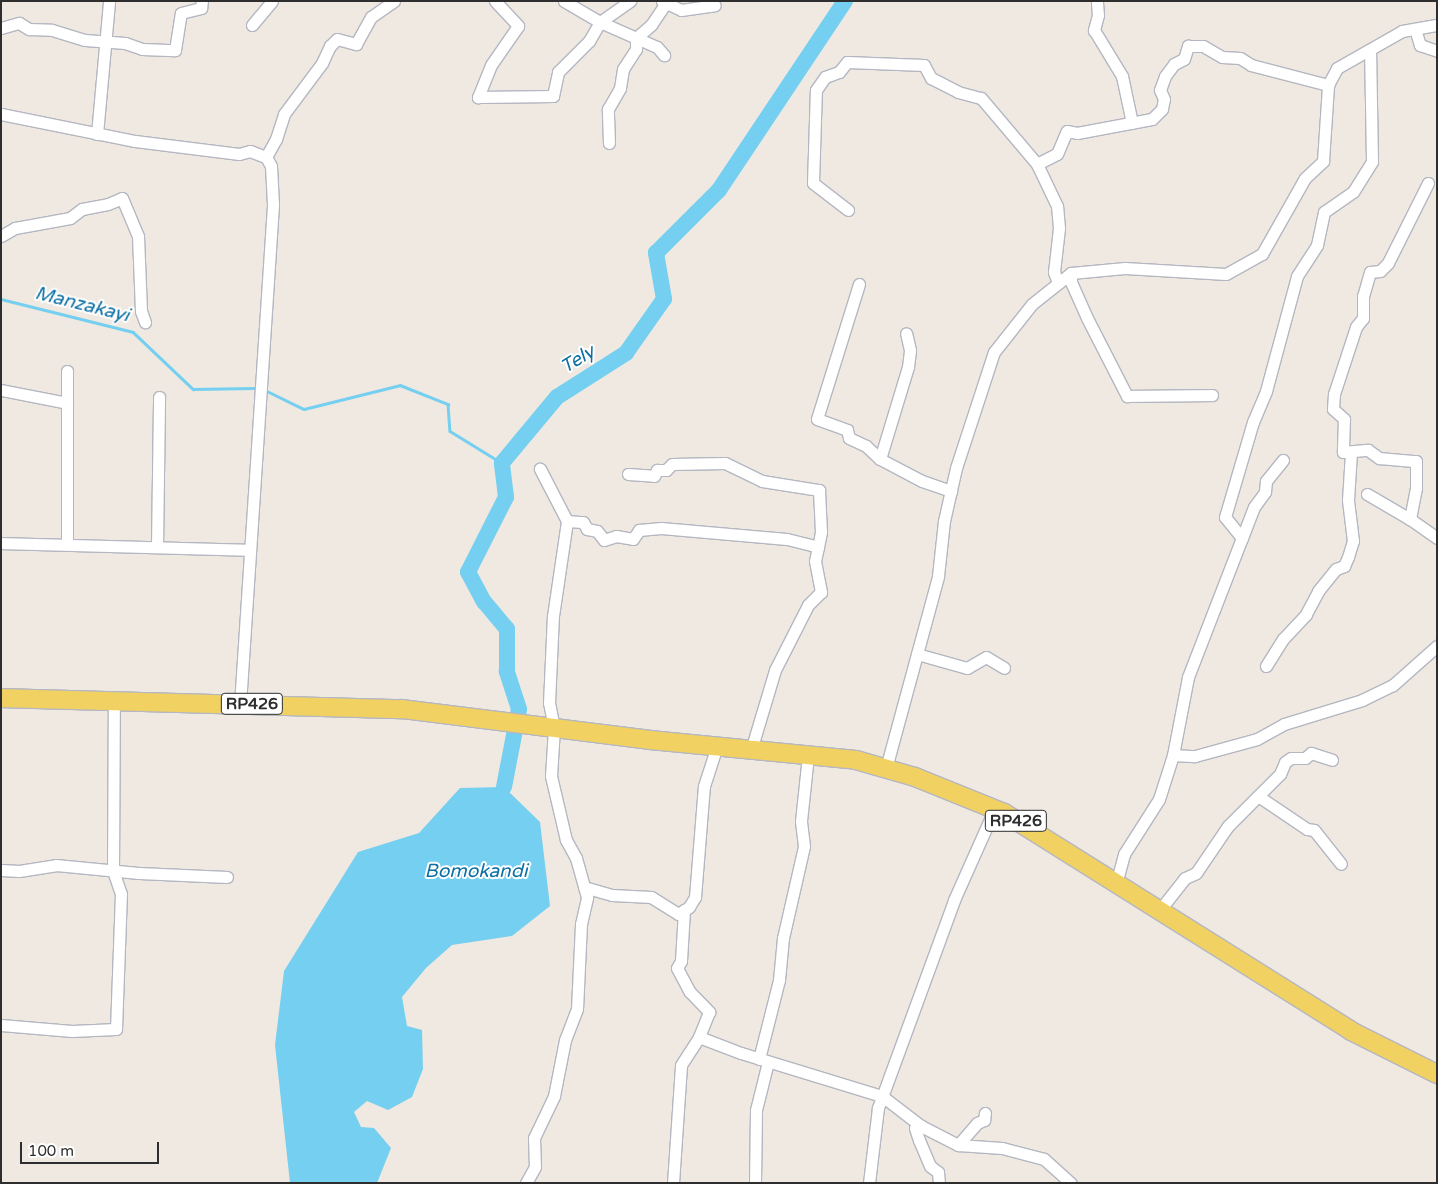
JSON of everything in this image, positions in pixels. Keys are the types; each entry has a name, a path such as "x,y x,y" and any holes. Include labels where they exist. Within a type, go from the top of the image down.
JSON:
{"main road":[{"name":"RP426","path":"1,698 402,709 751,750 856,760 915,777 994,810 1351,1031 1437,1074"}],"street":[{"path":"97,134 109,1"},
{"path":"1,28 19,22 29,29 142,49 176,50 181,13 201,8 202,1"},
{"path":"252,25 272,1"},
{"path":"266,157 276,139 284,114 322,63 330,46 337,39 356,44 371,17 394,1"},
{"path":"495,1 518,26 491,65 478,97 553,96 558,72 590,42 600,22 630,1"},
{"path":"564,1 600,22 657,46 664,55"},
{"path":"609,143 608,109 620,88 623,69 636,49 636,38 651,25 665,2 680,10 716,5"},
{"path":"1096,2 1098,15 1094,30 1122,76 1132,123"},
{"path":"886,768 938,576 950,491 972,412 994,352 1032,304 1071,274 1125,268 1226,274 1262,254 1305,178 1323,161 1328,85 1337,68 1370,51 1402,31 1437,25"},
{"path":"1415,29 1420,45 1437,51"},
{"path":"1037,164 1056,154 1067,131 1077,133 1152,119 1162,109 1164,99 1160,90 1165,76 1174,64 1184,59 1188,46 1203,46 1222,57 1240,58 1251,65 1328,85"},
{"path":"1242,538 1224,517 1253,422 1266,391 1297,276 1317,245 1324,212 1352,192 1372,161 1370,51"},
{"path":"848,210 813,183 816,90 825,77 839,72 847,62 924,65 931,78 958,92 981,98 1037,164 1057,206 1059,228 1054,272 1058,283"},
{"path":"1,114 97,134 205,151 239,154 250,151 266,157 271,166 273,205 240,704"},
{"path":"1410,518 1416,488 1416,461 1379,458 1368,450 1344,452 1344,419 1333,409 1334,394 1356,327 1363,318 1363,296 1370,272 1380,271 1388,263 1428,183"},
{"path":"1,236 15,228 70,218 82,209 108,204 122,198 138,236 141,311 145,322"},
{"path":"1071,274 1071,282 1087,318 1126,396 1212,395"},
{"path":"859,284 817,419 846,430 849,438 866,446 880,459 922,481 950,491"},
{"path":"880,459 908,368 910,350 906,333"},
{"path":"67,371 67,544"},
{"path":"1,390 67,403"},
{"path":"157,546 159,397"},
{"path":"1266,666 1283,639 1306,614 1318,590 1336,569 1344,566 1348,557 1353,541 1348,500 1350,452"},
{"path":"1116,884 1124,854 1159,799 1173,755 1188,676 1254,507 1265,492 1266,481 1283,460"},
{"path":"628,474 654,476 657,470 666,470 672,464 725,463 762,481 818,490 821,532 815,561 821,592 808,605 776,670 751,750"},
{"path":"526,1183 535,1167 534,1138 554,1096 565,1040 576,1009 581,924 587,897 576,858 566,840 551,776 547,726 553,616 567,521 540,469"},
{"path":"1367,494 1410,518 1437,538"},
{"path":"567,521 583,522 587,529 597,531 604,540 616,536 632,539 639,530 661,528 787,539 818,547"},
{"path":"1,543 250,550"},
{"path":"1173,755 1195,756 1257,739 1284,724 1362,700 1393,685 1437,646"},
{"path":"917,654 967,668 986,657 1004,668"},
{"path":"1,1025 72,1031 116,1029 121,894 113,871 114,700"},
{"path":"584,887 612,895 650,897 678,914 684,910 695,897 704,786 717,746"},
{"path":"1159,911 1185,878 1196,873 1228,826 1258,796 1291,758 1300,759 1311,753 1332,760"},
{"path":"755,1183 756,1110 763,1060 779,980 783,938 804,846 801,822 808,755"},
{"path":"1258,796 1307,829 1314,830 1341,864"},
{"path":"869,1183 882,1096 961,882 994,810"},
{"path":"1,870 19,871 56,865 113,871 227,877"},
{"path":"673,1183 680,1065 699,1037 709,1012 690,992 677,968 681,961 684,910"},
{"path":"699,1037 763,1060 882,1096 921,1126 958,1145 1002,1148 1044,1159 1071,1183"},
{"path":"958,1145 978,1123 984,1120 985,1113"},
{"path":"921,1126 915,1128 930,1166 938,1172 939,1183"}],"water":[{"name":"Bomokandi","path":"504,787 540,822 550,906 512,936 452,945 426,968 402,997 407,1026 422,1030 423,1069 412,1097 388,1110 367,1101 354,1112 361,1127 374,1128 391,1148 377,1183 290,1183 275,1045 284,971 358,852 419,833 460,788"}],"waterway":[{"name":"Tely","path":"504,787 519,709 507,671 507,629 484,602 468,572 506,497 502,463 557,397 626,353 664,299 656,253 719,190 845,1"},
{"name":"Manzakayi","path":"1,299 133,332 193,389 254,388"},
{"name":"Manzakayi","path":"265,390 304,409 400,385 448,404 450,431 502,463"}]}
